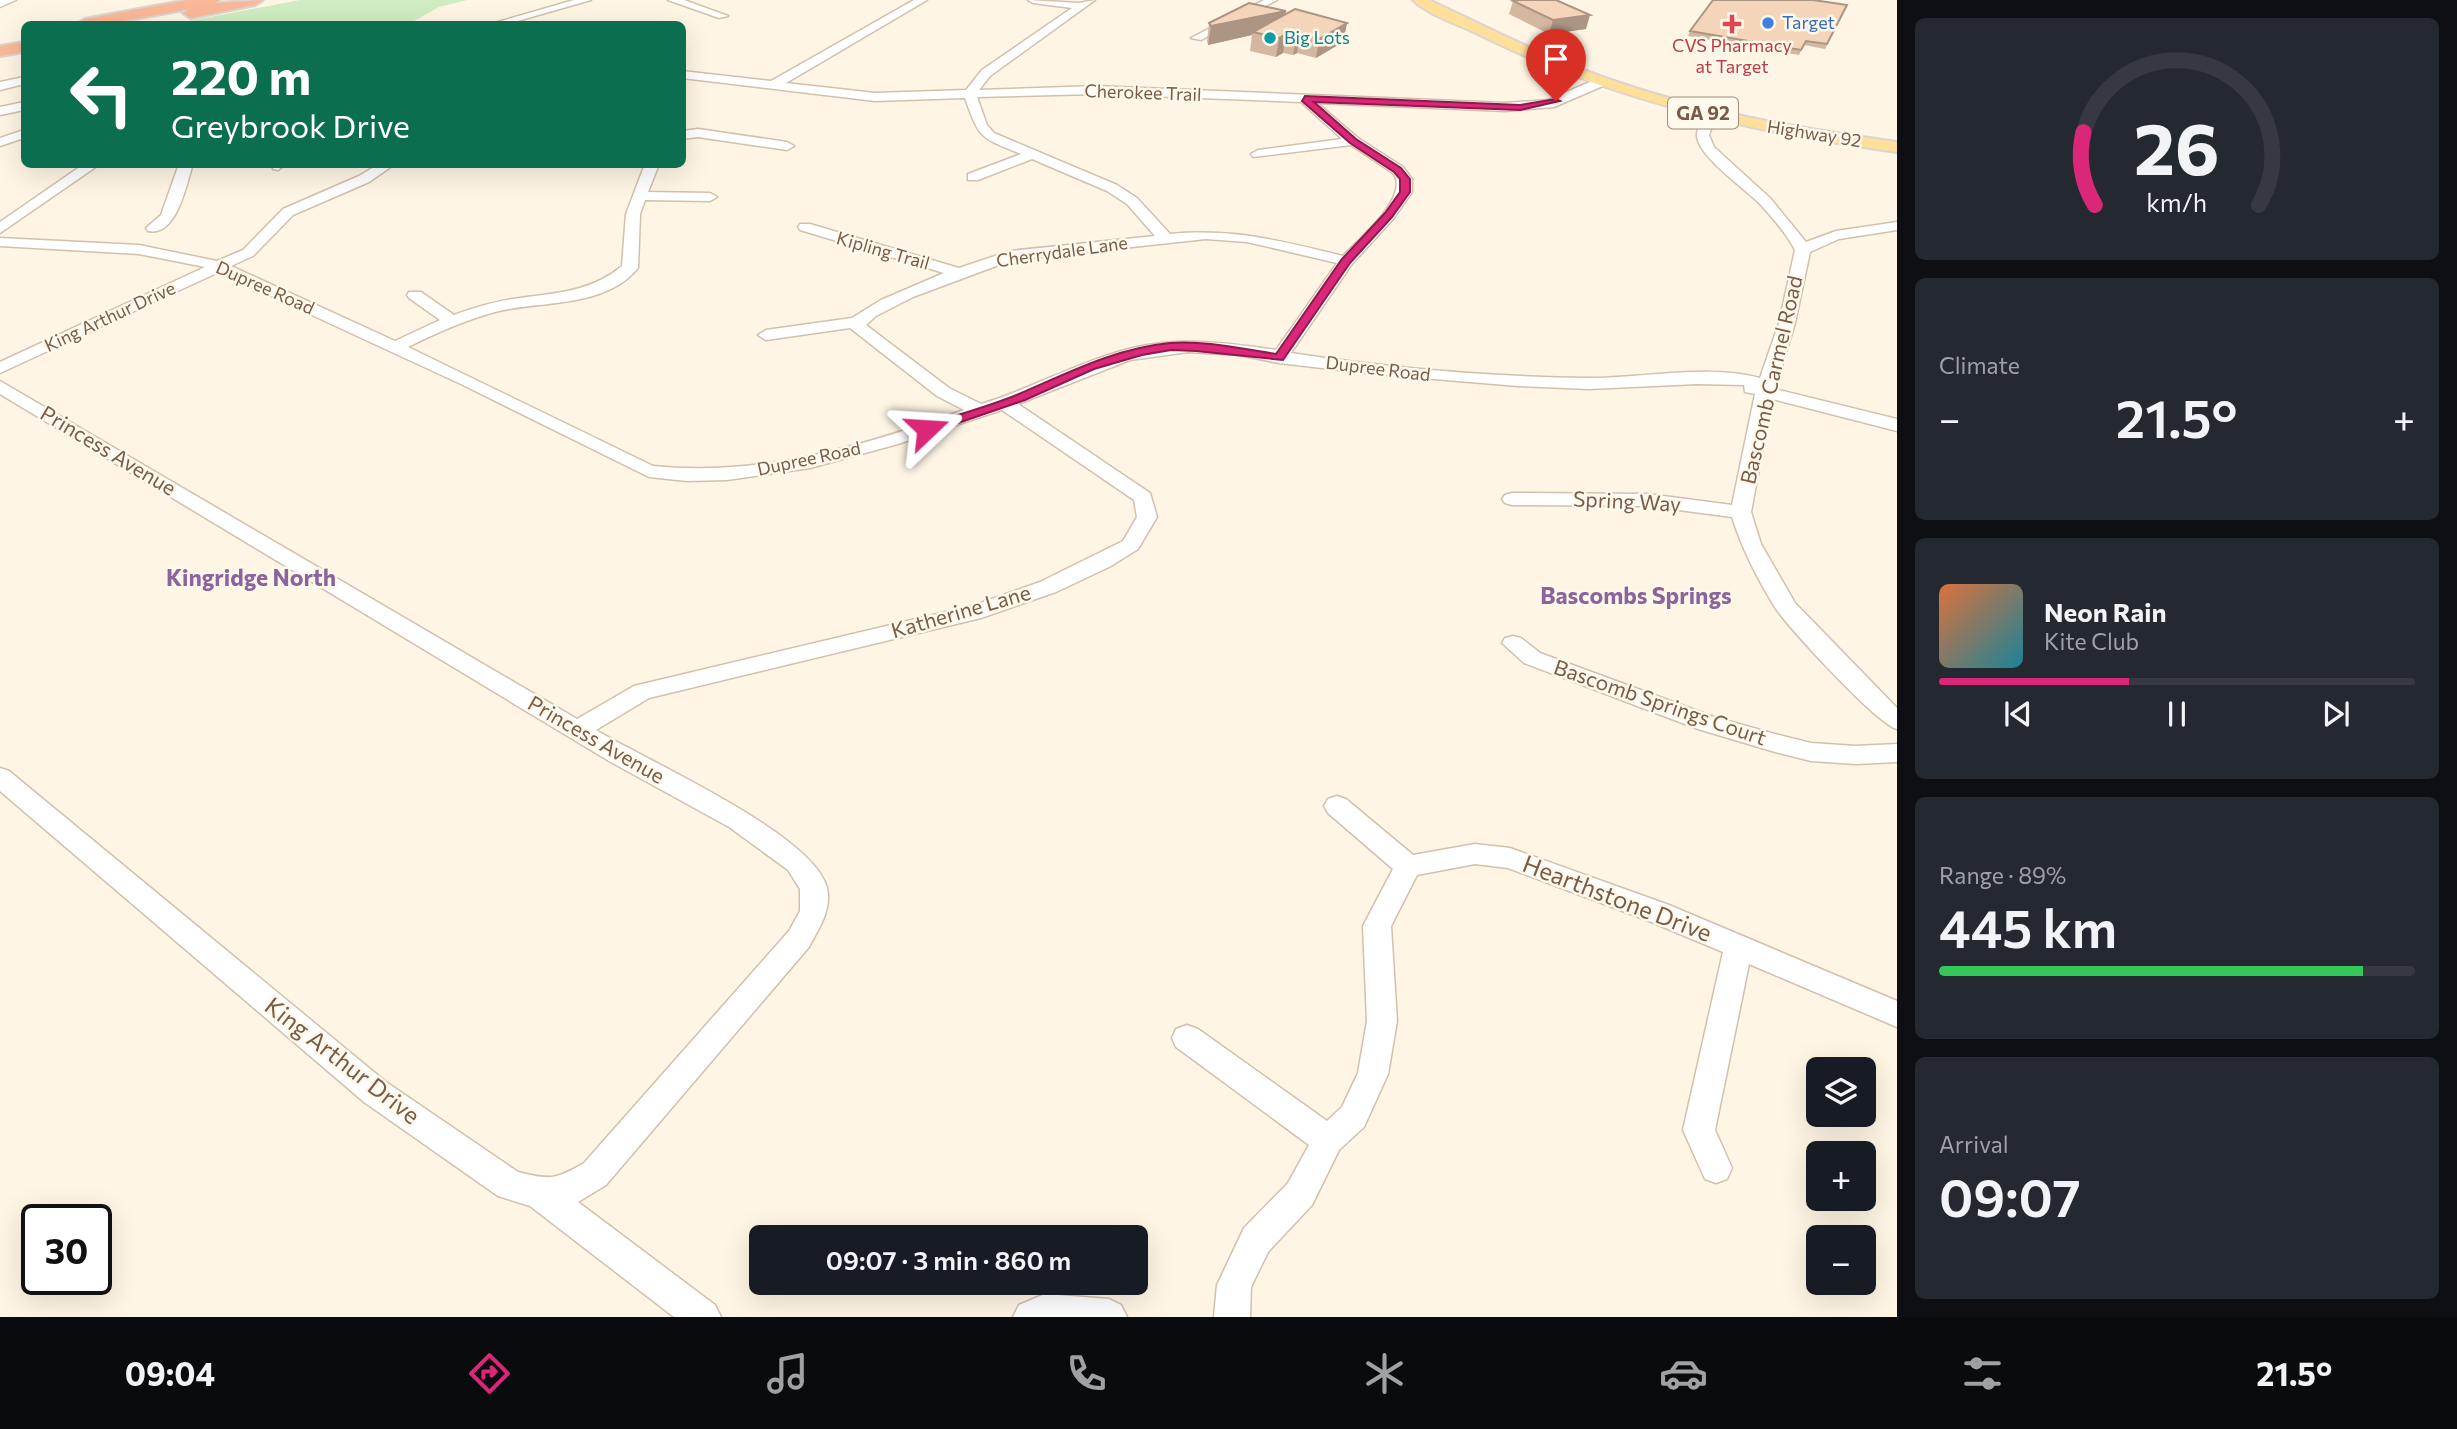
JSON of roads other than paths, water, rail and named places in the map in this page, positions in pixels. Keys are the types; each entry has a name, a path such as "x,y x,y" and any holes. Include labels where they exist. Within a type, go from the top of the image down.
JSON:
{"highway":[{"path":"153,11 200,0"},
{"path":"101,21 211,0"},
{"path":"121,21 229,0"},
{"path":"149,21 255,0"},
{"path":"0,44 21,40"},
{"path":"0,51 21,48"}],"main road":[{"name":"Highway 92","path":"1419,0 1526,52 1601,82 1664,103 1897,137"},
{"name":"Highway 92","path":"1438,0 1530,45 1589,69 1718,111 1804,134 1897,147"}],"street":[{"path":"0,4 11,0"},
{"path":"507,21 586,0"},
{"path":"673,0 723,16"},
{"path":"774,85 922,0"},
{"path":"1033,0 1085,3"},
{"path":"1197,38 1272,0"},
{"path":"1085,3 985,73 970,95 981,125 989,136 1122,194 1166,239"},
{"name":"Cherokee Trail","path":"686,74 875,97 1095,90 1532,107 1550,104 1601,82"},
{"path":"0,86 21,82"},
{"path":"1279,358 1346,261 1389,215 1405,192 1405,179 1398,170 1353,141 1305,99"},
{"path":"0,111 21,107"},
{"path":"1718,111 1703,135 1708,149 1765,201 1796,237 1803,250"},
{"path":"686,134 698,133 787,146"},
{"path":"0,144 21,135"},
{"path":"1258,154 1353,141"},
{"path":"0,144 21,149"},
{"path":"973,177 1033,155"},
{"path":"0,229 88,168"},
{"path":"153,228 168,217 185,168"},
{"name":"King Arthur Drive","path":"0,368 248,253 264,240 278,219 288,212 365,179 383,168"},
{"path":"396,347 452,321 520,302 575,296 601,288 622,276 630,268 631,228 639,196 650,168"},
{"path":"639,196 710,197"},
{"name":"Bascomb Carmel Road","path":"1897,226 1840,236 1811,244 1803,250 1778,355 1766,388 1741,512 1751,544 1786,607 1866,693 1897,721"},
{"name":"Kipling Trail","path":"805,227 961,273"},
{"name":"Cherrydale Lane","path":"857,322 865,315 896,300 1010,256 1206,235 1231,236 1346,261"},
{"name":"Dupree Road","path":"0,242 146,251 193,257 469,381 649,471 674,476 727,476 837,455 901,438 1004,403 1090,367 1140,352 1171,347 1196,347 1426,375 1609,383 1733,378 1756,370 1778,355"},
{"path":"415,295 452,321"},
{"path":"766,335 857,322 858,327 943,392 979,411"},
{"name":"Dupree Road","path":"1733,378 1766,388"},
{"name":"Dupree Road","path":"1691,381 1766,388"},
{"name":"Princess Avenue","path":"0,386 578,730 738,820 797,863 813,887 814,911 799,939 595,1174 563,1193 539,1193"},
{"path":"1766,388 1897,425"},
{"name":"Katherine Lane","path":"578,730 642,692 981,611 1048,587 1104,561 1130,545 1147,517 1143,497 1004,403"},
{"name":"Spring Way","path":"1512,499 1648,500 1741,512"},
{"name":"Bascomb Springs Court","path":"1513,643 1532,658 1706,723 1775,743 1811,752 1856,755 1897,753"},
{"name":"King Arthur Drive","path":"0,777 375,1092 510,1185 539,1193 703,1317"},
{"path":"1232,1317 1234,1284 1256,1240 1300,1194 1328,1140 1353,1118 1373,1074 1382,1021 1377,926 1408,866 1337,806"},
{"name":"Hearthstone Drive","path":"1408,866 1475,854 1510,858 1659,913 1897,1014"},
{"path":"1716,1168 1699,1130 1738,947"},
{"path":"1187,1038 1328,1140"},
{"path":"1031,1317 1045,1311 1109,1317"}],"place":[{"name":"Target","path":"1768,23"},
{"name":"CVS Pharmacy at Target","path":"1732,24"},
{"name":"Big Lots","path":"1270,38"}],"district":[{"name":"Kingridge North","path":"251,578"},
{"name":"Bascombs Springs","path":"1636,596"}]}
